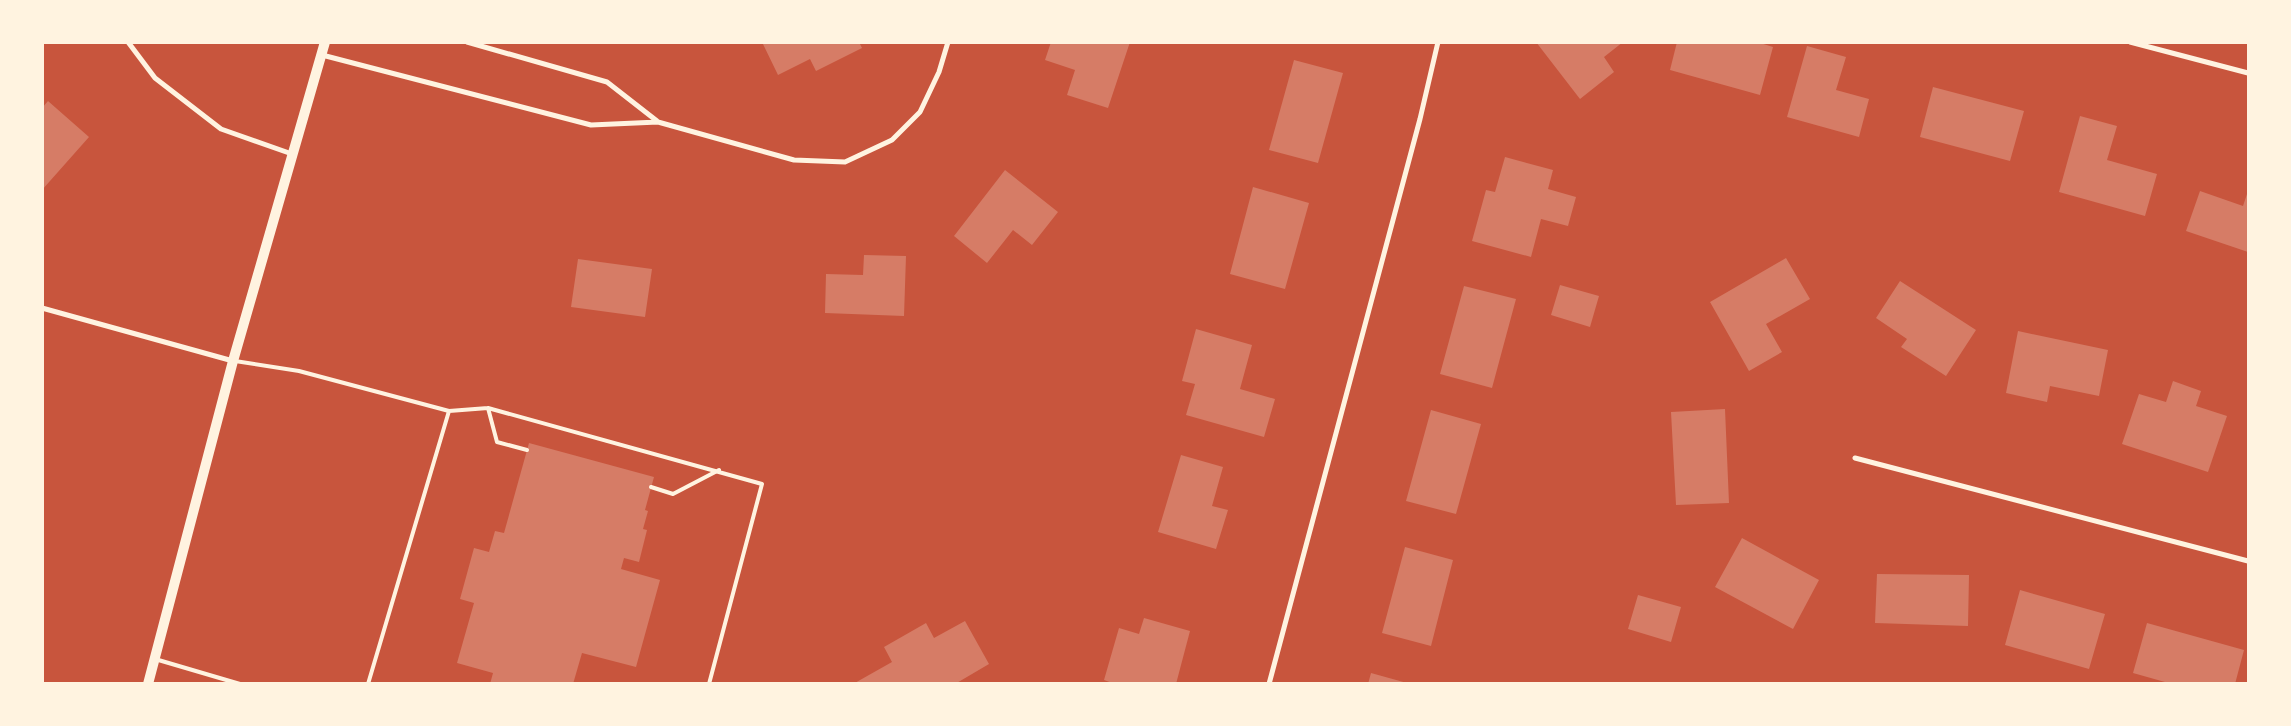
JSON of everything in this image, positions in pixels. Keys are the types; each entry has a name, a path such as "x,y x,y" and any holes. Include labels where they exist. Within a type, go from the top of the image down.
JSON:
{"main road":[{"path":"148,684 233,361 325,42"}],"street":[{"path":"128,42 155,78 221,129 293,154"},
{"path":"467,42 607,82 658,122"},
{"path":"322,55 591,125 658,122 794,160 844,162 892,140 920,112 939,72 948,42"},
{"path":"1269,684 1418,129 1438,42"},
{"path":"2130,42 2248,74"},
{"path":"42,308 233,361"},
{"path":"1855,458 2248,561"}],"lane":[{"path":"233,361 299,372 449,410 488,408 719,470 762,484 709,684"},
{"path":"488,408 497,442 527,450"},
{"path":"368,684 449,410"},
{"path":"651,487 673,494 719,470"},
{"path":"155,659 240,684"}],"building":[{"path":"762,42 859,42 862,48 816,71 810,59 778,75"},
{"path":"1051,42 1130,42 1108,108 1067,95 1075,70 1045,60"},
{"path":"1536,42 1623,42 1604,57 1614,72 1580,99"},
{"path":"1677,42 1757,42 1773,47 1760,95 1670,70"},
{"path":"1807,46 1846,57 1836,90 1869,99 1859,137 1787,117"},
{"path":"1294,60 1343,73 1318,163 1269,150"},
{"path":"1933,87 2024,111 2010,161 1920,137"},
{"path":"48,101 89,137 42,190 42,108"},
{"path":"2080,116 2117,126 2107,160 2157,174 2145,216 2059,192"},
{"path":"1505,157 1553,170 1548,189 1576,197 1568,226 1541,219 1531,257 1472,241 1486,190 1495,192"},
{"path":"1005,170 1058,212 1032,245 1013,230 987,263 954,236"},
{"path":"1253,187 1309,203 1285,289 1230,274"},
{"path":"2200,191 2243,206 2248,191 2248,252 2186,231"},
{"path":"864,255 906,256 904,316 825,313 826,274 863,275"},
{"path":"1786,258 1810,299 1766,324 1782,352 1749,371 1710,302"},
{"path":"578,259 652,269 645,317 571,307"},
{"path":"1900,281 1976,330 1946,376 1901,347 1907,339 1876,318"},
{"path":"1560,285 1599,296 1590,327 1551,315"},
{"path":"1464,286 1516,299 1492,388 1440,374"},
{"path":"1196,329 1252,345 1240,389 1275,399 1264,437 1186,415 1195,384 1182,381"},
{"path":"2018,331 2108,350 2099,396 2050,386 2047,402 2006,393"},
{"path":"2173,381 2201,391 2196,406 2227,416 2208,472 2122,444 2139,394 2166,402"},
{"path":"1725,409 1729,503 1676,505 1671,412"},
{"path":"1431,410 1481,424 1456,514 1406,501"},
{"path":"529,443 654,477 645,510 648,511 643,529 647,530 639,562 624,558 621,569 660,580 636,667 582,653 573,684 490,684 493,673 457,663 474,603 460,599 474,548 489,552 495,531 504,533"},
{"path":"1181,455 1223,467 1212,506 1228,510 1216,549 1158,532"},
{"path":"1742,538 1819,580 1793,629 1715,587"},
{"path":"1405,547 1453,560 1431,646 1382,633"},
{"path":"1877,574 1969,575 1968,626 1875,623"},
{"path":"2020,590 2105,614 2089,669 2005,645"},
{"path":"1638,595 1681,607 1671,642 1628,629"},
{"path":"1144,618 1190,631 1176,684 1115,684 1104,680 1119,628 1139,634"},
{"path":"965,621 989,664 955,684 853,684 892,662 884,647 926,623 934,638"},
{"path":"2147,623 2244,650 2235,684 2172,684 2133,673"},
{"path":"1371,673 1407,683 1407,684 1368,684"}]}
